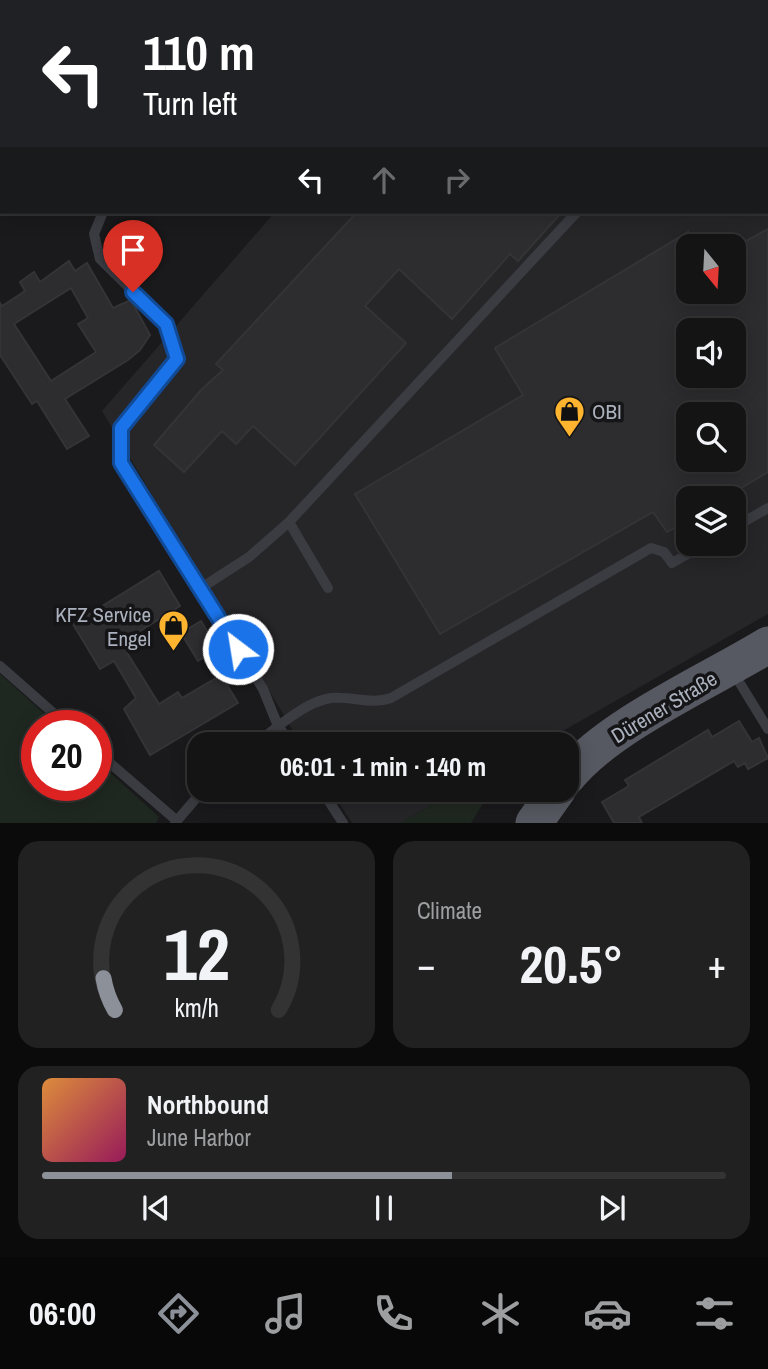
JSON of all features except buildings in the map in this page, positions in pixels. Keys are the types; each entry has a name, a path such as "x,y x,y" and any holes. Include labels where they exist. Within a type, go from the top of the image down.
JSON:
{"main road":[{"name":"Dürener Straße","path":"579,764 591,751 617,733 768,645"},
{"path":"534,823 549,802"}],"lane":[{"path":"102,214 94,234 100,260 166,324 177,359 121,428 121,463 263,689 282,732"},
{"path":"201,588 249,557 289,522 575,214"},
{"path":"746,521 768,508"},
{"path":"289,522 328,588"},
{"path":"271,732 307,706 330,698 380,702 391,698 651,548 664,552 672,563 684,556"},
{"path":"0,666 50,710"},
{"path":"731,668 768,729"},
{"path":"112,765 175,822 193,802"},
{"path":"329,802 343,823"}],"shaded area":[{"path":"273,214 768,214 768,614 561,732 294,732 102,411"},
{"path":"0,674 40,710 21,710 21,801 112,801 112,774 159,817 156,823 0,823"},
{"path":"338,802 436,802 400,823 352,823"},
{"path":"436,802 484,802 471,823 400,823"}],"place":[{"name":"OBI","path":"569,438"},
{"name":"KFZ Service Engel","path":"174,653"}],"route":[{"path":"133,292 166,324 177,359 121,428 121,463 238,649"}]}
